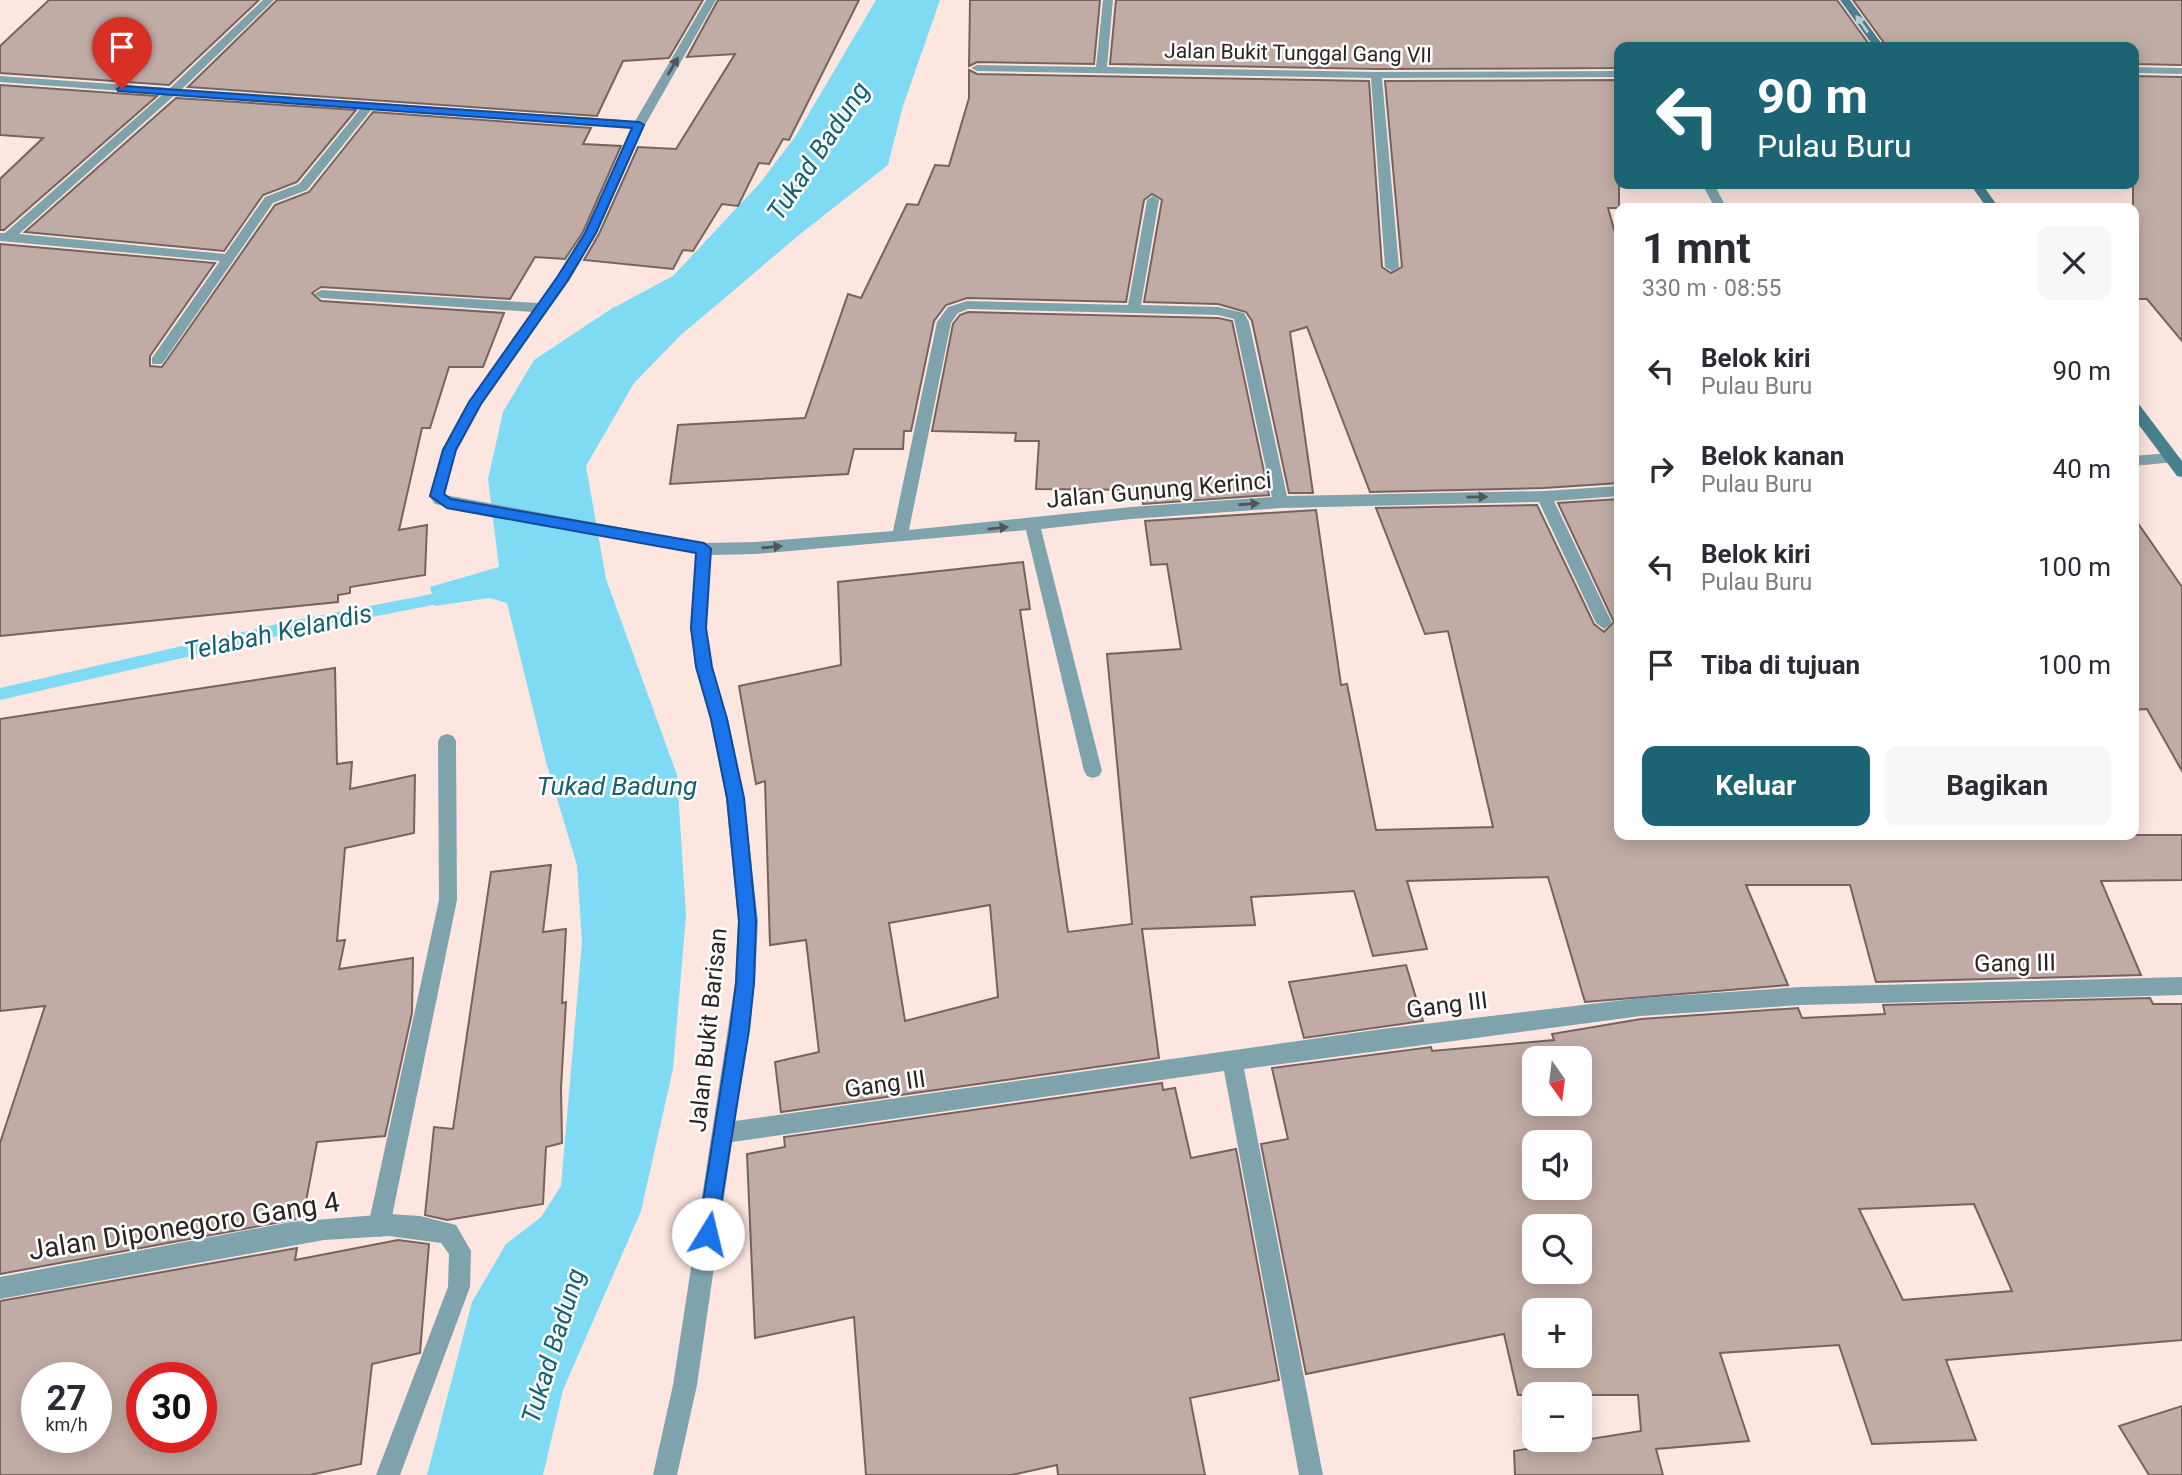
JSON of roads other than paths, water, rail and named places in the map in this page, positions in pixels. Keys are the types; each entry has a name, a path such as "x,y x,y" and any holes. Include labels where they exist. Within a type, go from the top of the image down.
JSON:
{"street":[{"path":"4,237 171,93 269,0"},
{"path":"321,294 542,308 591,233 639,125 710,0"},
{"path":"1101,69 1108,0"},
{"path":"1845,0 1875,42"},
{"name":"Jalan Bukit Tunggal Gang VII","path":"977,68 1376,75 1614,74"},
{"path":"2139,70 2182,71"},
{"path":"1376,75 1392,267"},
{"path":"0,79 639,125"},
{"path":"157,361 269,200 303,187 368,107"},
{"path":"1134,309 1153,200"},
{"path":"4,237 228,258"},
{"path":"900,535 944,322 948,314 967,305 1218,312 1239,316 1281,502"},
{"name":"Jalan Gunung Kerinci","path":"542,308 475,402 449,450 437,496 447,503 704,549 757,548 1131,513 1281,502 1544,496 1614,491"},
{"path":"2139,414 2182,472"},
{"path":"2139,461 2170,458"},
{"path":"1544,496 1604,623"},
{"path":"1032,524 1093,771"},
{"name":"Jalan Bukit Barisan","path":"665,1475 685,1385 724,1133 745,983 748,921 735,798 719,719 704,667 698,628 704,549"},
{"path":"379,1226 448,900 447,741"},
{"name":"Gang III","path":"724,1133 1232,1061 1641,1007 1828,995 2182,986"},
{"path":"1232,1061 1311,1475"},
{"name":"Jalan Diponegoro Gang 4","path":"0,1288 287,1234 379,1226 433,1228 448,1233 460,1251 459,1287 388,1475"}],"water":[{"name":"Tukad Badung","path":"876,0 940,0 903,106 888,165 799,235 681,335 634,383 586,466 606,579 677,775 686,915 673,1069 641,1211 563,1390 543,1475 427,1475 472,1302 506,1244 541,1217 561,1186 582,942 577,865 546,762 507,603 489,598 435,606 430,587 499,567 488,479 503,412 534,360 611,309 673,276 760,183 795,137"}],"waterway":[{"name":"Telabah Kelandis","path":"0,694 286,628 453,596"}]}
